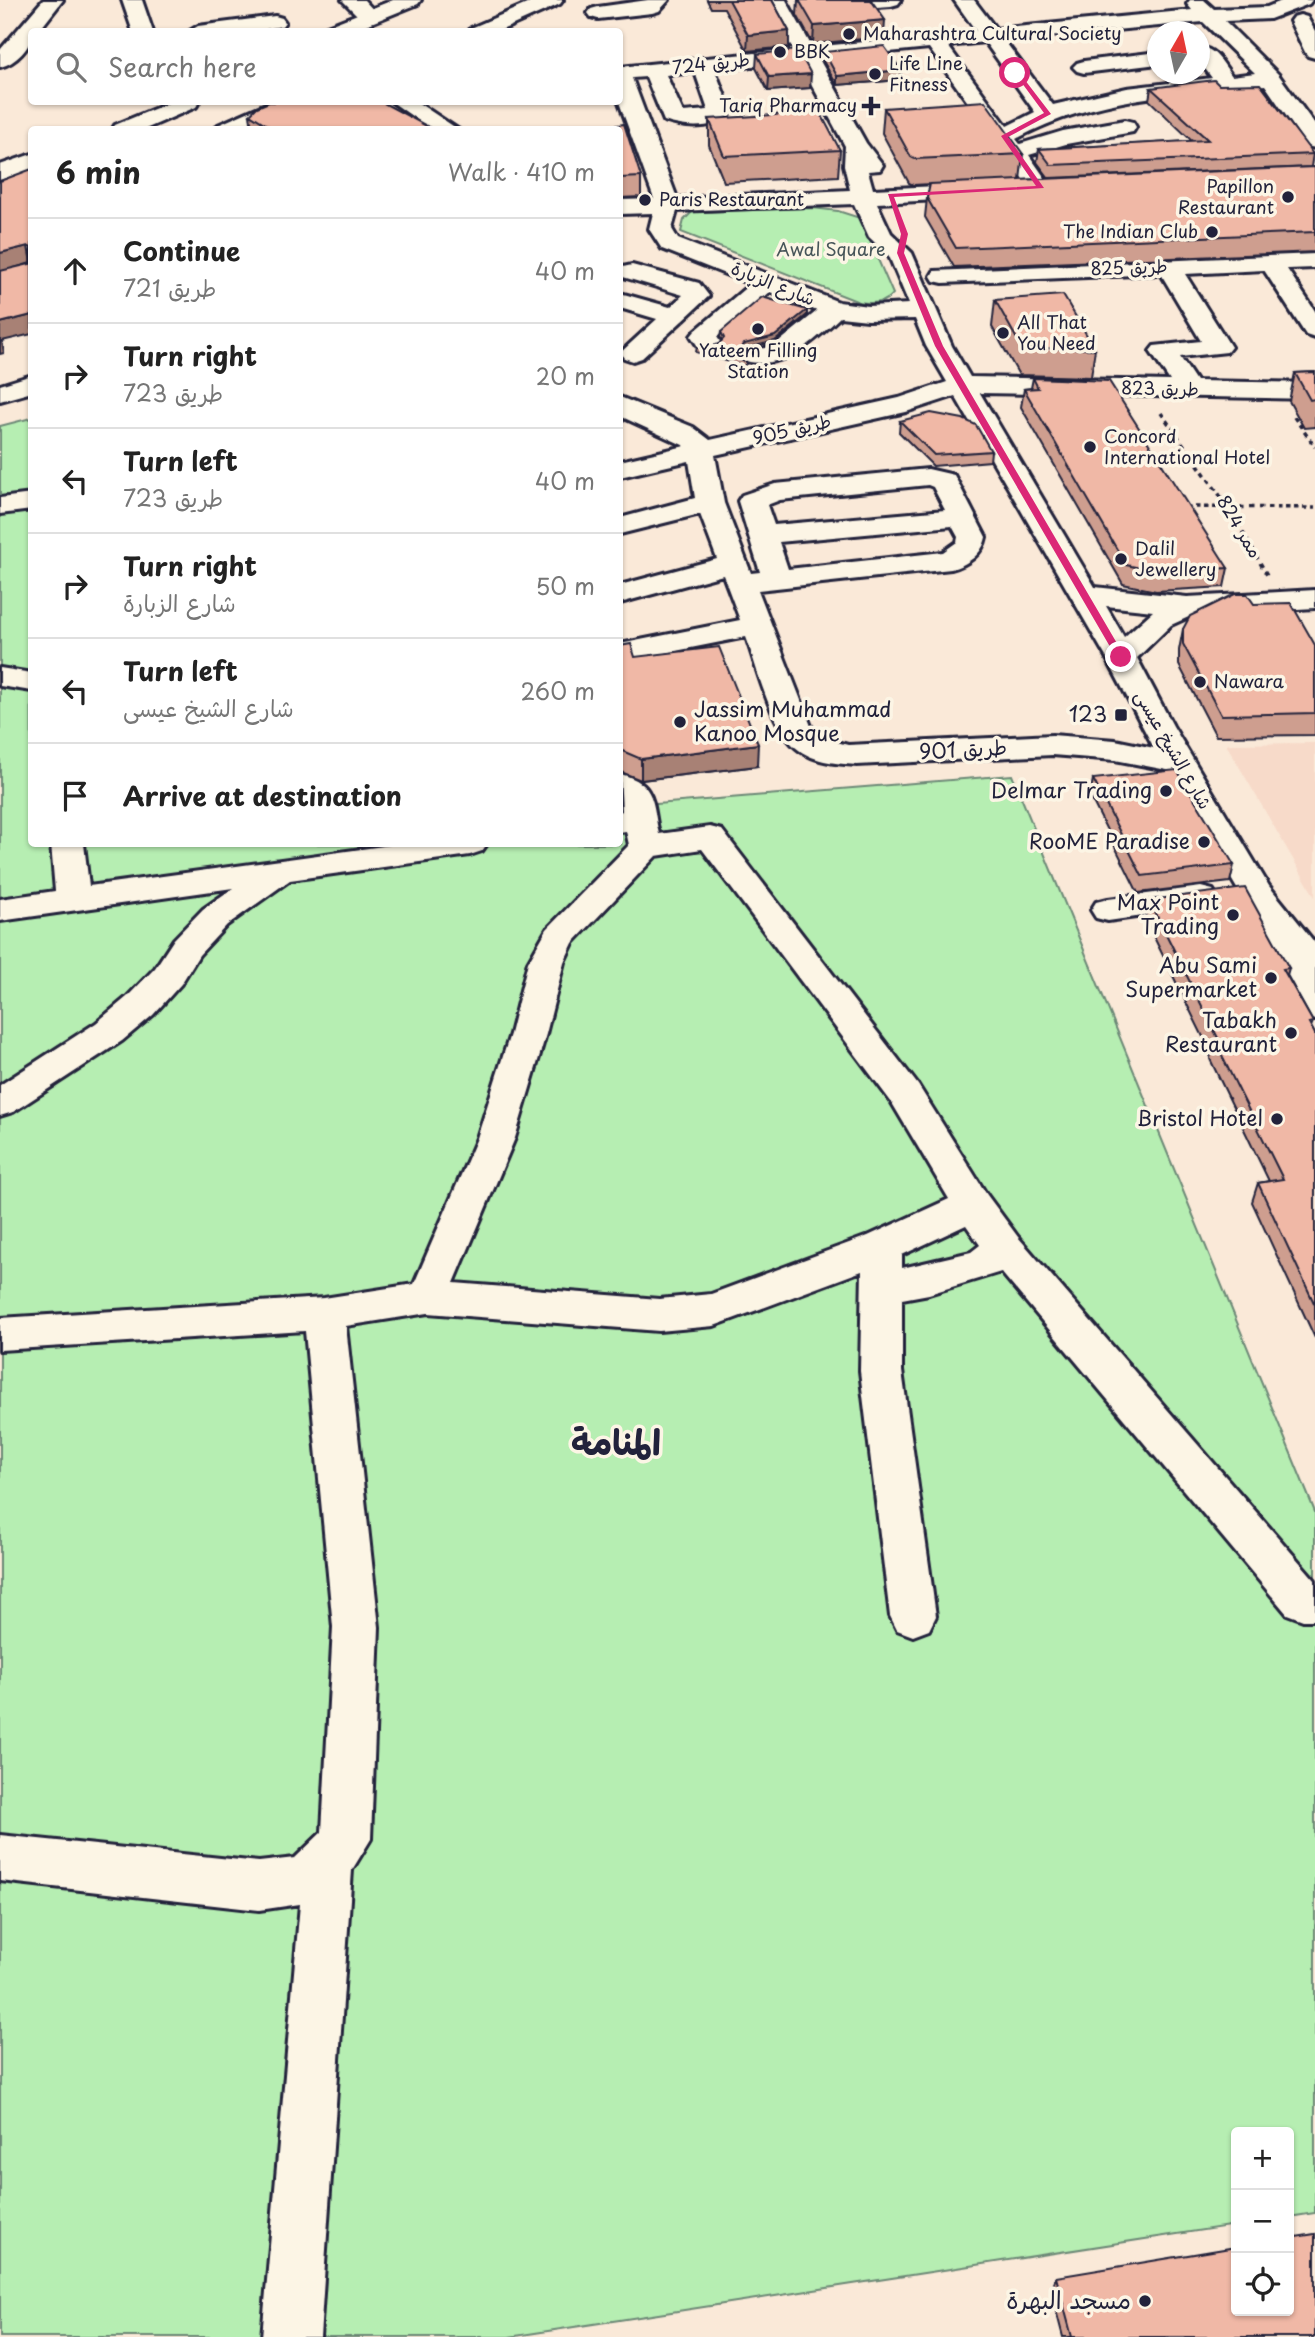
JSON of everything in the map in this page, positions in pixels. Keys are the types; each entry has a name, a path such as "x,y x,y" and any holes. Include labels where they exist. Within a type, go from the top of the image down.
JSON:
{"street":[{"path":"31,28 53,0"},
{"path":"132,0 142,28"},
{"path":"262,0 279,27"},
{"path":"352,0 369,16"},
{"path":"339,28 411,0"},
{"path":"360,28 433,0"},
{"path":"504,27 553,0"},
{"path":"598,15 652,7 659,0"},
{"path":"778,4 891,0"},
{"path":"964,0 1048,114"},
{"path":"1193,0 1271,78 1315,141"},
{"name":"طريق 724","path":"623,73 987,34 1209,15 1270,13 1301,0"},
{"name":"شارع الشيخ عيسى","path":"778,4 856,146 864,153 890,195 923,311 939,346 1121,657 1178,762 1256,892 1306,954 1301,980 1315,1008"},
{"path":"1270,13 1308,23 1315,51"},
{"path":"0,61 28,31"},
{"path":"934,41 1041,188"},
{"path":"1084,67 1147,59"},
{"path":"1210,60 1237,88"},
{"path":"653,69 673,116 692,119 711,117 720,112 702,65"},
{"path":"1010,144 1048,114 1127,96 1237,88 1271,78"},
{"path":"623,81 668,205"},
{"path":"132,126 181,105"},
{"path":"235,126 280,105"},
{"path":"412,105 442,126"},
{"path":"1010,144 1125,127"},
{"name":"شارع الشيخ عيسى","path":"856,146 855,166 863,196 881,237 901,233"},
{"path":"0,173 28,162"},
{"path":"0,186 28,175"},
{"path":"623,207 1065,187"},
{"name":"شارع الزبارة","path":"668,205 660,224 661,235 670,244 834,309 868,313 923,311"},
{"name":"طريق 825","path":"943,276 1315,261"},
{"path":"1271,263 1315,330"},
{"path":"1168,266 1218,347 1163,351 1189,390"},
{"path":"632,272 695,292 694,301 633,353"},
{"path":"708,343 704,336 768,282"},
{"path":"623,301 674,316"},
{"path":"755,356 776,355 834,309"},
{"path":"815,326 849,324 879,328 939,346"},
{"path":"0,393 28,384"},
{"path":"880,384 906,404"},
{"name":"طريق 823","path":"963,385 1315,391"},
{"name":"طريق 905","path":"623,468 906,404 963,385"},
{"path":"623,407 649,422 688,435 697,441 702,451 710,503 756,626 623,652"},
{"path":"623,593 738,573 778,579 951,560 970,546 972,537 944,481 928,477 762,496 752,501 778,579"},
{"path":"0,506 28,502"},
{"path":"623,525 710,503"},
{"path":"763,535 961,517"},
{"path":"1085,595 1187,606 1315,599"},
{"path":"1121,657 1160,619 1187,606"},
{"name":"طريق 901","path":"756,626 800,737 824,751 858,755 1052,745 1115,750 1178,762"},
{"path":"0,677 28,680"},
{"path":"623,786 637,797 635,829 623,846"},
{"path":"635,829 710,837 905,1094 1004,1248 1303,1600 1315,1600"},
{"path":"68,847 73,898"},
{"path":"0,910 448,847"},
{"path":"428,1297 496,1138 551,954 559,937 622,847"},
{"path":"0,1103 109,1032 130,1015 168,976 186,947 215,918 282,870"},
{"path":"1108,910 1256,892"},
{"path":"0,1334 324,1314 428,1297 659,1315 714,1310 882,1267 974,1205"},
{"path":"882,1267 929,1279 984,1264 1004,1248"},
{"path":"882,1267 881,1371 913,1616"},
{"path":"0,1858 258,1886 295,1884 328,1866 346,1839 356,1627 324,1314"},
{"path":"291,2337 328,1866"}],"path":[{"name":"ممر 824","path":"1145,389 1229,508 1280,600"},
{"path":"1179,506 1315,508"}],"shaded area":[{"path":"1315,743 1315,897 1226,744"}],"green space":[{"name":"Awal Square","path":"813,208 838,211 860,218 893,294 890,297 877,302 859,302 681,232 684,220 692,212"},
{"path":"28,419 28,847 623,847 623,792 632,806 1012,775 1315,1512 1315,2213 1294,2216 1294,2127 1231,2127 1231,2226 509,2337 0,2337 0,426"}],"building":[{"path":"729,0 772,0 789,31 748,35"},
{"path":"799,0 871,0 885,20 814,26"},
{"path":"884,46 901,70 837,76 824,52"},
{"path":"798,50 811,74 769,77 757,54"},
{"path":"1214,80 1219,85 1260,84 1313,154 1051,165 1039,149 1208,140 1151,88 1210,84 1210,81"},
{"path":"985,101 1023,154 915,159 911,157 884,108"},
{"path":"388,105 427,126 269,126 250,114 257,107"},
{"path":"820,112 840,150 724,156 709,119"},
{"path":"624,124 641,177 623,178 623,126 613,126"},
{"path":"1315,167 1315,232 956,248 927,198 930,184"},
{"path":"28,170 28,246 0,253 0,181"},
{"path":"28,264 28,316 0,323 0,271"},
{"path":"1063,295 1095,349 1022,348 995,300"},
{"name":"Yateem Filling Station","path":"762,297 807,310 775,336 744,344 740,351 746,358 743,361 697,347 709,348 719,344 724,338 721,332"},
{"path":"1315,372 1315,399 1310,400 1295,373"},
{"path":"1033,378 1109,381 1228,568 1160,572 1126,565 1024,389 1038,388"},
{"path":"931,413 963,419 976,425 991,451 934,455 900,421"},
{"path":"1235,594 1247,594 1254,604 1291,603 1315,645 1315,713 1221,715 1183,644 1183,629 1190,616"},
{"name":"Jassim Muhammad Kanoo Mosque","path":"631,644 635,657 719,647 758,744 641,759 623,751 623,645"},
{"path":"1177,770 1234,865 1142,876 1093,779"},
{"path":"1245,888 1289,968 1283,969 1313,1022 1309,1023 1315,1034 1315,1305 1258,1183 1283,1179 1214,1040 1219,1040 1149,900"},
{"name":"مسجد البهرة","path":"1315,2234 1315,2337 1072,2337 1056,2277 1231,2248 1231,2316 1294,2316 1294,2237"}],"place":[{"name":"Maharashtra Cultural Society","path":"849,34"},
{"name":"BBK","path":"780,52"},
{"name":"Life Line Fitness","path":"875,74"},
{"name":"Tariq Pharmacy","path":"871,106"},
{"name":"Papillon Restaurant","path":"1288,197"},
{"name":"Paris Restaurant","path":"645,200"},
{"name":"The Indian Club","path":"1212,232"},
{"name":"Yateem Filling Station","path":"758,329"},
{"name":"All That You Need","path":"1003,333"},
{"name":"Concord International Hotel","path":"1090,447"},
{"name":"Dalil Jewellery","path":"1121,559"},
{"name":"Nawara","path":"1200,682"},
{"name":"123","path":"1121,715"},
{"name":"Jassim Muhammad Kanoo Mosque","path":"680,722"},
{"name":"Delmar Trading","path":"1166,791"},
{"name":"RooME Paradise","path":"1204,842"},
{"name":"Max Point Trading","path":"1233,915"},
{"name":"Abu Sami Supermarket","path":"1271,978"},
{"name":"Tabakh Restaurant","path":"1291,1033"},
{"name":"Bristol Hotel","path":"1277,1119"},
{"name":"مسجد البهرة","path":"1145,2301"}],"district":[{"name":"المنامة","path":"616,1443"}],"route":[{"path":"1015,73 1048,114 1004,136 1041,188 890,195 905,234 900,253 939,346 1121,657"}]}
